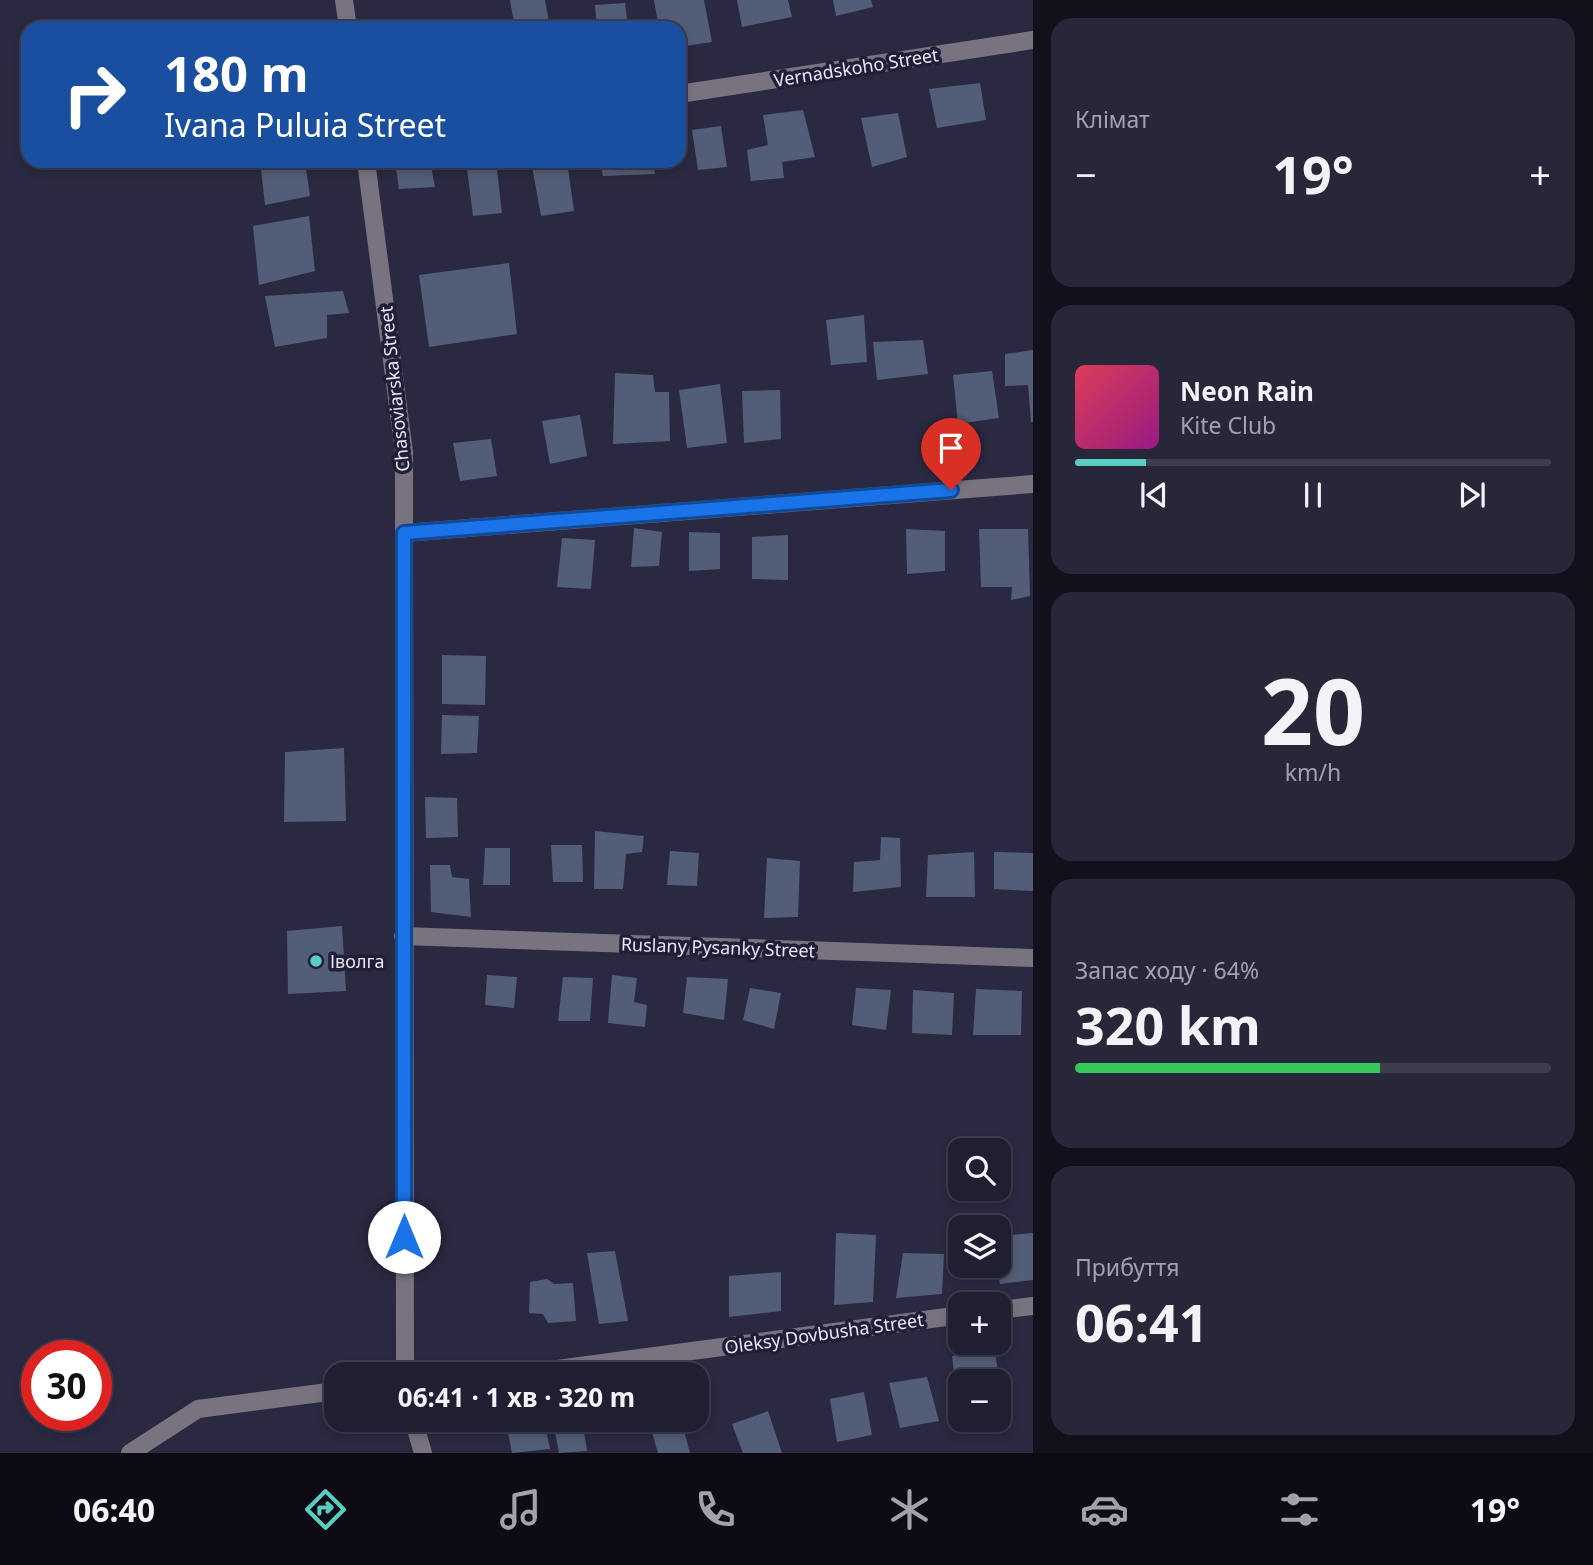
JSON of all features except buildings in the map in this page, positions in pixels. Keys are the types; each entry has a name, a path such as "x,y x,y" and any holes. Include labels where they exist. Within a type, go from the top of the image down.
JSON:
{"street":[{"path":"345,0 347,21"},
{"name":"Vernadskoho Street","path":"686,92 1033,40"},
{"name":"Chasoviarska Street","path":"367,168 404,452 405,1362"},
{"path":"404,533 1033,484"},
{"name":"Ruslany Pysanky Street","path":"403,936 1033,958"},
{"path":"1011,1309 1033,1306"},
{"name":"Oleksy Dovbusha Street","path":"610,1362 948,1317"},
{"path":"130,1453 198,1409 324,1393"},
{"path":"416,1432 422,1453"}],"place":[{"name":"Іволга","path":"316,961"}],"route":[{"path":"404,1237 404,533 951,490"}]}
